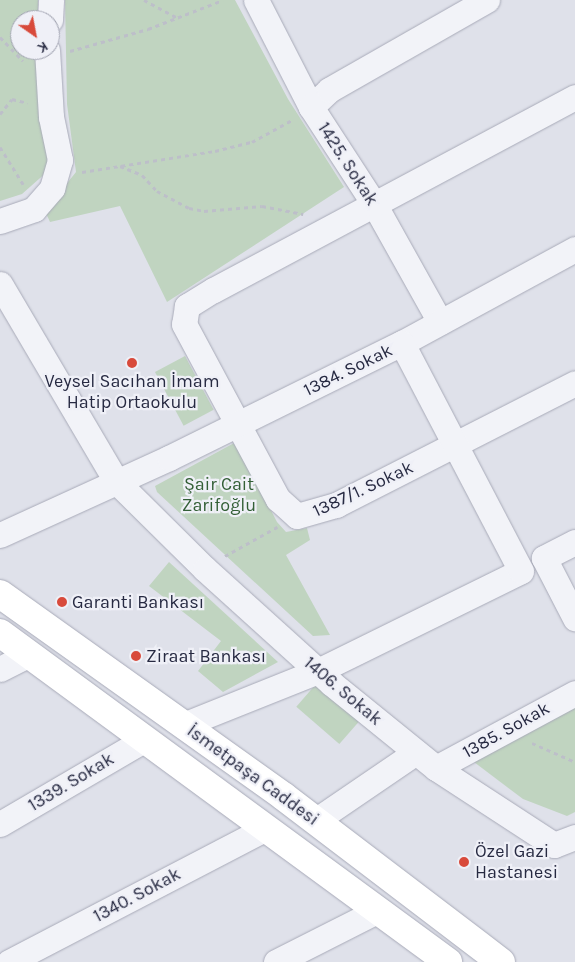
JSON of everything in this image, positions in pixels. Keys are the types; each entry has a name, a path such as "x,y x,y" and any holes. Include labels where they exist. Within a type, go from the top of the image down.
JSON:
{"main road":[{"name":"İsmetpaşa Caddesi","path":"0,594 315,821 501,962"},
{"name":"İsmetpaşa Caddesi","path":"0,633 142,741 265,829 376,912 448,962"}],"street":[{"path":"256,0 311,107"},
{"name":"1425. Sokak","path":"440,322 374,204 311,107 328,90 487,0"},
{"path":"0,221 38,204 55,176 60,160 48,60"},
{"path":"374,204 575,97"},
{"name":"1387/1. Sokak","path":"374,204 193,301 184,324 240,421 278,499 292,514 310,516 336,506 575,383"},
{"name":"1384. Sokak","path":"0,535 402,343 575,250"},
{"path":"0,284 116,481"},
{"path":"402,343 521,571"},
{"name":"1406. Sokak","path":"116,481 133,500 205,569 318,670 436,768 554,845 575,836"},
{"path":"183,725 318,670 521,571 575,542"},
{"path":"544,558 575,618"},
{"path":"0,670 28,655"},
{"name":"1385. Sokak","path":"436,768 575,693"},
{"name":"1339. Sokak","path":"0,824 142,741"},
{"path":"315,821 416,752"},
{"name":"1340. Sokak","path":"9,962 265,829"},
{"path":"276,962 376,912"}],"path":[{"path":"144,0 178,18"},
{"path":"60,50 178,18 223,0"},
{"path":"0,114 12,99 33,104"},
{"path":"55,176 252,142 311,107"},
{"path":"0,147 38,204"},
{"path":"119,166 142,176 157,191 188,208 204,211 245,205 303,214"},
{"path":"205,569 292,514"},
{"path":"525,740 575,762"}],"green space":[{"path":"0,0 38,0 38,10 10,10 10,60 40,60 48,171 22,194 0,201"},
{"path":"65,0 235,0 288,99 344,187 167,302 120,206 50,222 45,211 76,172 67,104"},
{"path":"185,356 214,410 184,426 155,372"},
{"name":"Şair Cait Zarifoğlu","path":"236,442 277,522 286,532 307,528 310,540 286,555 330,635 313,636 157,492 155,486"},
{"path":"169,562 278,662 223,692 198,671 221,641 149,586"},
{"path":"316,684 359,721 339,744 296,707"},
{"path":"575,704 575,812 567,816 523,799 470,759"}],"place":[{"name":"Veysel Sacıhan İmam Hatip Ortaokulu","path":"132,363"},
{"name":"Garanti Bankası","path":"62,602"},
{"name":"Ziraat Bankası","path":"136,656"},
{"name":"Özel Gazi Hastanesi","path":"464,862"}]}
